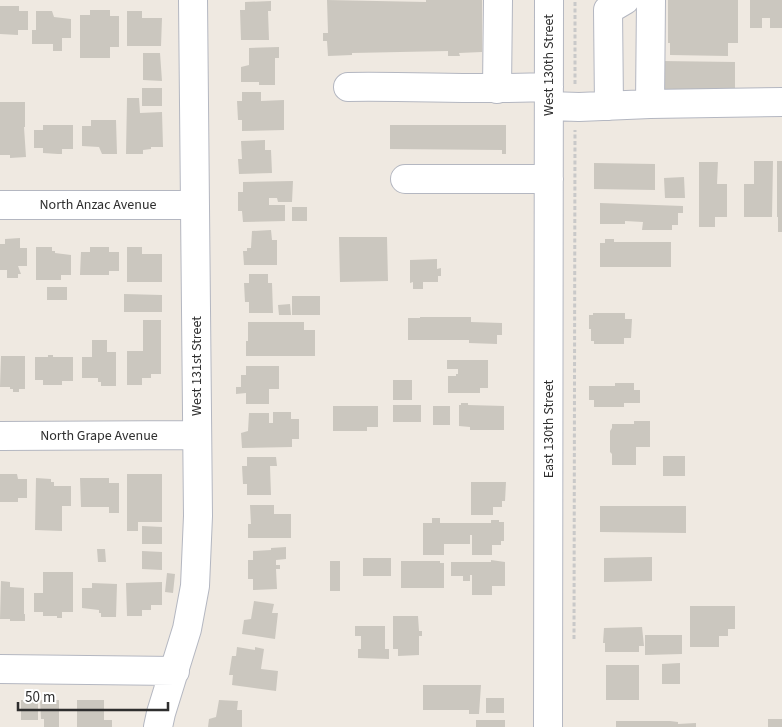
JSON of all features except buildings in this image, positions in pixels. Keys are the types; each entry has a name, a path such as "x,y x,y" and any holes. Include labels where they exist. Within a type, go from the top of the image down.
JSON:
{"street":[{"name":"West 131st Street","path":"158,727 187,629 195,586 198,516 193,0"},
{"path":"497,88 498,0"},
{"name":"West 130th Street","path":"549,0 555,108"},
{"path":"609,106 608,10 625,0"},
{"path":"650,104 651,0"},
{"path":"348,87 431,86 497,88 555,108 782,102"},
{"name":"East 130th Street","path":"548,727 549,179 555,108"},
{"path":"405,179 549,179"},
{"name":"North Anzac Avenue","path":"0,205 195,205"},
{"name":"North Grape Avenue","path":"0,436 197,435"},
{"path":"0,669 175,672"}],"path":[{"path":"574,648 555,108 575,0"}]}
